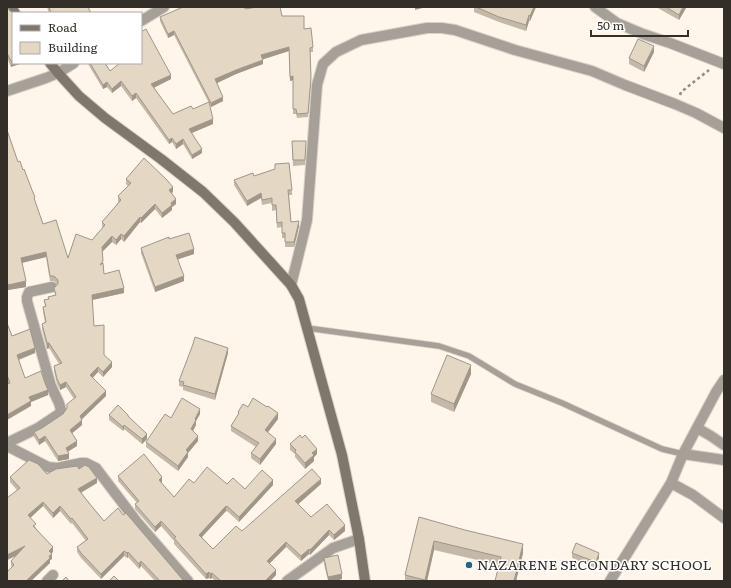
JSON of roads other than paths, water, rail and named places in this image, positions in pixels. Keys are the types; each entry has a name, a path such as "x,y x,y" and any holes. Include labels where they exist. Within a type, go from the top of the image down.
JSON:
{"street":[{"path":"142,20 164,7"},
{"path":"595,7 623,26 722,63"},
{"path":"291,285 307,220 317,85 323,64 336,52 361,40 426,28 455,30 515,50 592,71 696,113 724,128"},
{"path":"51,64 78,96 203,192 234,222 291,285 299,299 342,455 359,539 365,581"},
{"path":"7,91 46,78 58,73 72,64"},
{"path":"7,443 38,428 59,414 61,410 60,404 51,386 27,301 29,292 52,287"},
{"path":"610,581 671,483 683,454 724,380"},
{"path":"697,428 724,445"},
{"path":"7,446 48,467 57,468 81,463 96,468 137,522 188,581"},
{"path":"683,454 724,460"},
{"path":"671,483 693,495 724,518"},
{"path":"287,581 333,548 359,539"}],"lane":[{"path":"307,328 439,346 469,356 515,384 562,403 662,448 683,454"}],"place":[{"name":"NAZARENE SECONDARY SCHOOL","path":"469,565"}]}
